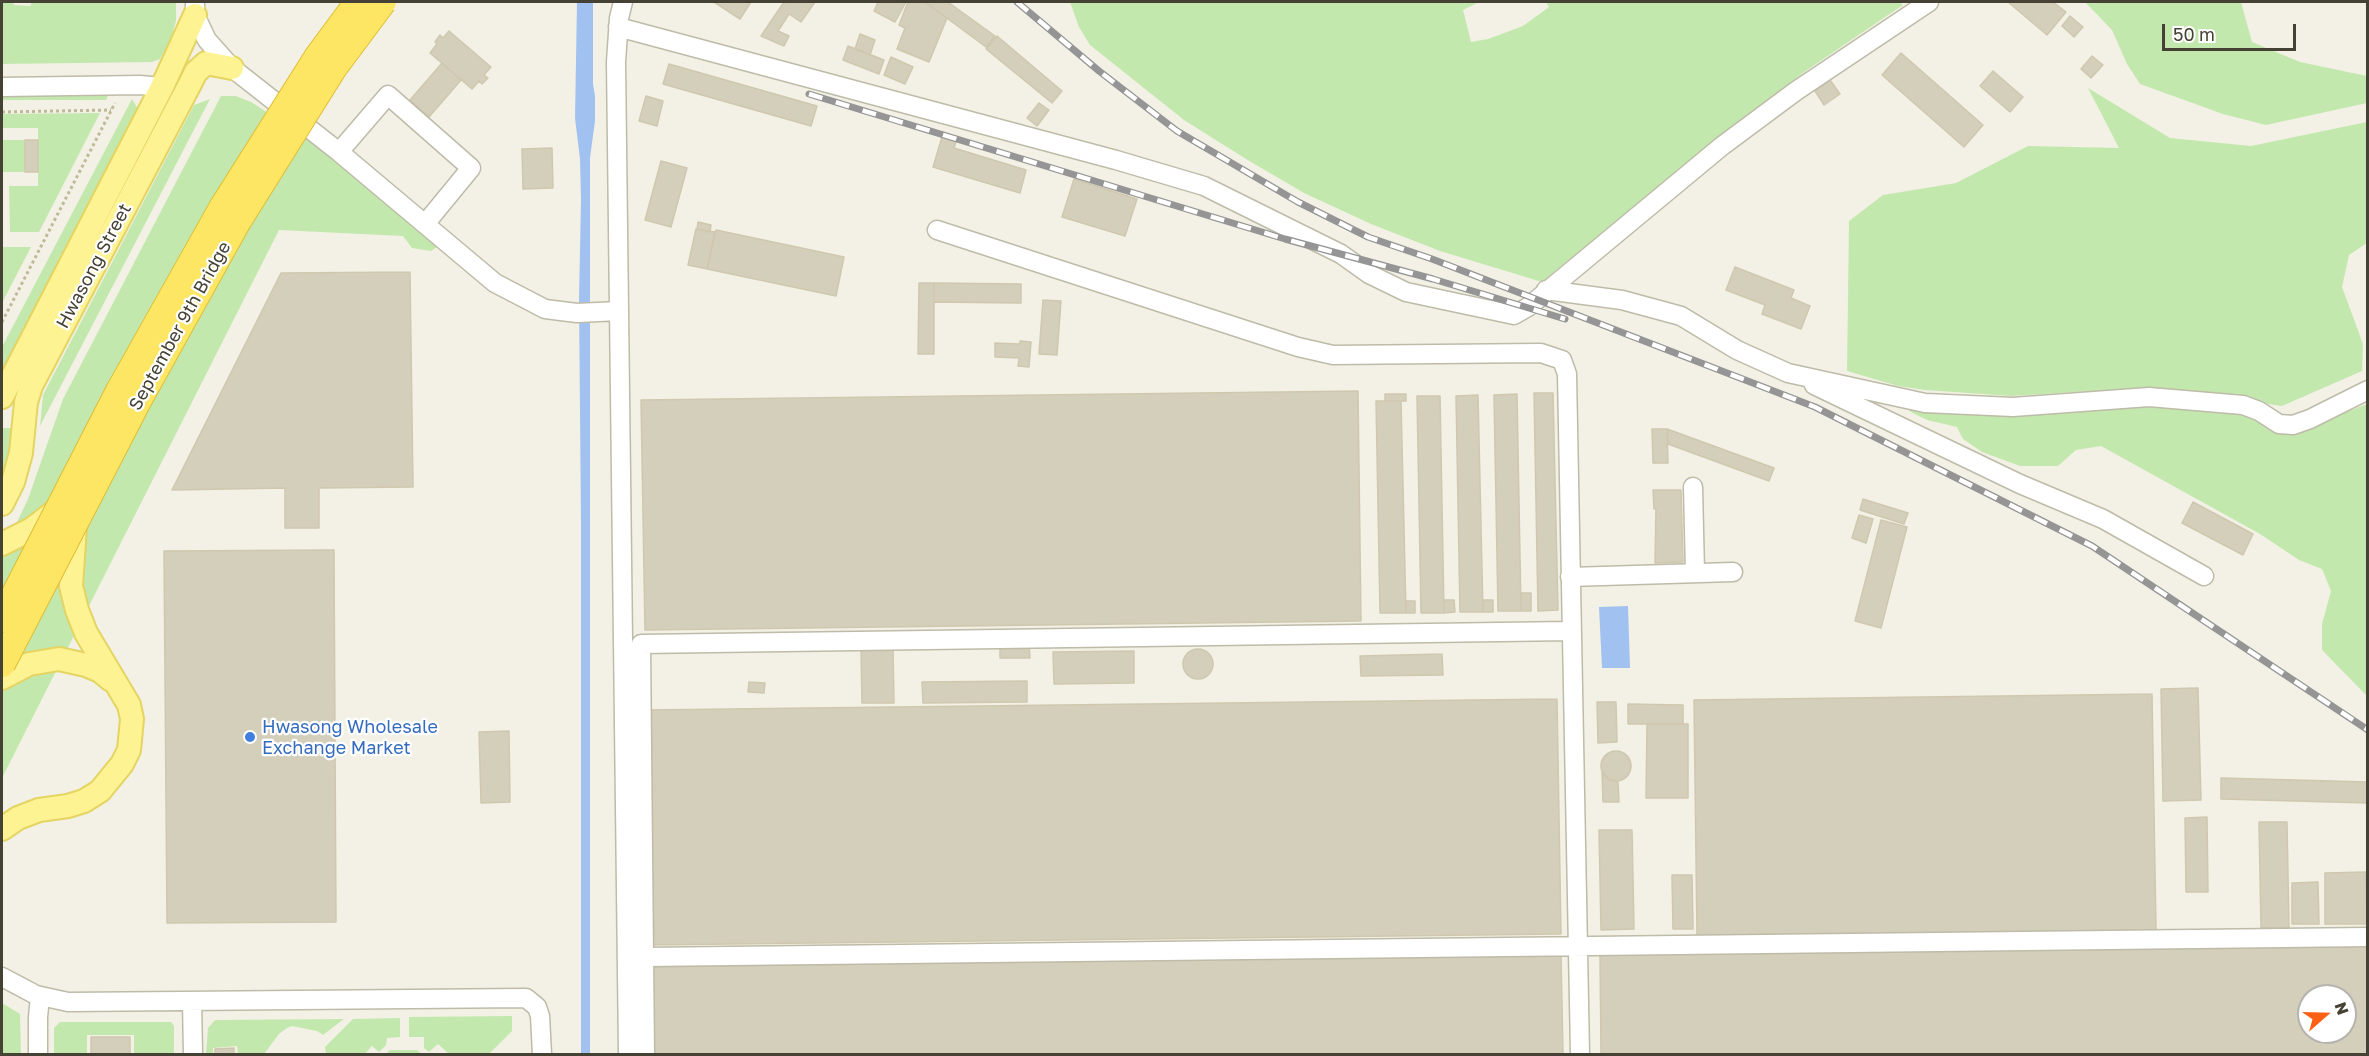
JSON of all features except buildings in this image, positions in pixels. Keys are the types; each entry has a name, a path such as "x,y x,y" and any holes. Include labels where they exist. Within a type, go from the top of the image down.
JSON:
{"highway":[{"name":"September 9th Bridge","path":"2,664 119,392 222,208 318,56 358,2"},
{"name":"September 9th Bridge","path":"2,619 138,401 238,220 333,69 383,2"}],"main road":[{"name":"Hwasong Street","path":"2,397 162,87 195,8"},
{"name":"Hwasong Street","path":"2,504 13,482 21,453 26,402 31,386 185,92 196,72 206,63 232,68"},
{"path":"2,544 67,514 71,586 77,610 86,633 129,705 132,719 129,750 111,780 100,791 84,801 39,810 18,818 2,829"},
{"path":"2,678 29,664 59,659 86,665 100,671 115,682"}],"street":[{"path":"623,2 618,27 616,63 628,1054"},
{"path":"618,27 1104,157 1204,186 1341,254 1369,274 1406,292 1514,315 1528,307 1722,146 1796,91 1929,2"},
{"path":"195,8 207,40 232,68 339,152 495,283 545,309 585,313 619,311"},
{"path":"2,87 124,85 162,87"},
{"path":"339,152 388,95 471,168 425,224"},
{"path":"937,231 1298,347 1333,355 1541,353 1562,360 1567,374 1579,577 1571,631 1580,1054"},
{"path":"1546,290 1622,300 1681,316 1737,350 2020,484 2103,519 2204,576"},
{"path":"1788,373 1925,403 2013,407 2149,397 2242,405 2259,411 2279,424 2293,425 2310,419 2367,390"},
{"path":"1693,487 1695,573"},
{"path":"1579,577 1732,573"},
{"path":"645,1054 641,644 1571,631"},
{"path":"644,957 1577,944 2367,937"},
{"path":"2,977 40,997 68,1002 526,998 537,1007 540,1016 542,1054"},
{"path":"38,1054 40,997"},
{"path":"192,1001 193,1054"}],"path":[{"path":"2,322 124,85"},
{"path":"2,112 111,110"}],"green space":[{"path":"2,2 30,6 32,2 176,2 176,21 170,41 160,59 152,62 2,64"},
{"path":"1070,2 1479,2 1463,10 1471,42 1488,39 1523,26 1549,7 1546,2 1899,2 1903,5 1807,70 1716,139 1542,282 1440,251 1371,224 1304,193 1246,159 1184,120 1090,45 1079,27"},
{"path":"2085,2 2241,2 2252,42 2300,62 2367,76 2367,103 2266,125 2223,114 2140,84 2127,64 2112,30"},
{"path":"2088,88 2170,138 2251,146 2367,122 2367,243 2349,255 2342,287 2363,344 2362,371 2282,406 2268,404 2244,395 2141,388 2011,396 1925,390 1898,386 1847,371 1849,221 1883,195 1956,183 2028,146 2119,148"},
{"path":"109,94 106,100 2,100 2,95"},
{"path":"221,96 236,96 251,102 324,149 440,245 431,251 412,248 403,236 279,230 2,778 2,554 28,499 63,399"},
{"path":"132,99 138,113 2,372 2,347"},
{"path":"210,99 40,426 43,395 194,105"},
{"path":"100,113 39,232 10,232 9,186 38,186 38,128 2,128 2,114"},
{"path":"2,140 25,140 25,172 2,172"},
{"path":"2,247 31,247 2,303"},
{"path":"2147,404 2245,412 2316,424 2367,404 2367,696 2322,650 2322,624 2331,591 2322,569 2299,560 2260,534 2101,446 2076,450 2058,466 2020,466 1982,452 1963,439 1957,427 1927,420 1911,412 1904,405"},
{"path":"2,428 11,428 15,433 2,479"},
{"path":"2,1003 20,1014 21,1054 2,1054"},
{"path":"512,1016 512,1031 489,1054 449,1054 438,1044 429,1052 424,1048 424,1037 409,1037 409,1017"},
{"path":"400,1018 400,1037 387,1038 386,1045 379,1052 372,1046 365,1054 326,1054 325,1047 353,1019"},
{"path":"344,1019 323,1035 317,1031 292,1026 287,1028 279,1034 264,1054 238,1054 237,1046 213,1048 213,1054 206,1054 208,1028 215,1020"},
{"path":"60,1022 171,1022 174,1026 174,1054 134,1054 134,1035 87,1035 87,1054 54,1054 54,1028"},
{"path":"390,1050 417,1050 422,1054 386,1054"}],"water":[{"path":"577,2 593,2 595,96 595,121 590,158 590,1054 581,1054 579,300 581,200 580,159 575,118"},
{"path":"1628,606 1630,668 1602,668 1599,607"}],"railway":[{"path":"1017,2 1099,71 1177,131 1298,202 1368,237 1432,259 1815,407 2092,546 2368,730"},
{"path":"809,94 1285,239 1433,279 1565,319"}],"place":[{"name":"Hwasong Wholesale Exchange Market","path":"250,737"}]}
